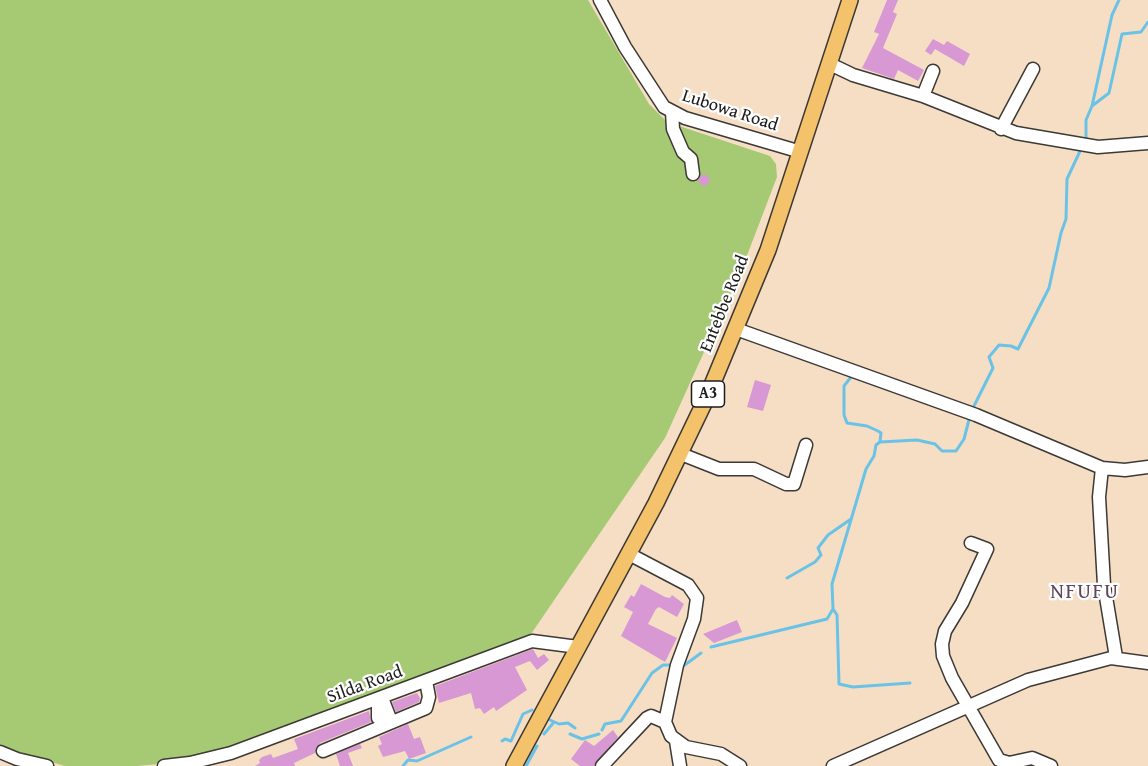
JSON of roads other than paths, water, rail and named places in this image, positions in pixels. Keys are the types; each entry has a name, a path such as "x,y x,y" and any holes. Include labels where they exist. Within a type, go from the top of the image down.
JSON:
{"main road":[{"name":"Entebbe Road","path":"514,766 681,454 736,329 768,250 850,0"}],"street":[{"name":"Lubowa Road","path":"600,0 654,94 672,112 801,152"},
{"path":"830,64 853,75 923,96 1001,129 1109,148 1148,143"},
{"path":"1001,129 1033,69"},
{"path":"923,96 933,71"},
{"path":"672,112 673,129 683,152 691,159 693,174"},
{"path":"736,329 973,414 1102,468 1125,470 1148,467"},
{"path":"681,454 719,469 754,469 786,484 794,484 806,445"},
{"path":"1102,468 1099,497 1104,585 1116,657"},
{"path":"971,543 984,546 986,550 962,603 945,632 942,644 943,656 952,678 969,704 999,760 1009,763 1032,758 1051,766"},
{"path":"629,554 688,585 697,598 694,619 677,665 665,722"},
{"name":"Silda Road","path":"164,766 216,758 532,641 578,647"},
{"path":"833,766 969,704 1028,680 1116,657 1148,663"},
{"path":"323,752 426,708 429,697 426,681"},
{"path":"380,698 383,717"},
{"path":"602,766 651,716 665,722 676,741 680,766"},
{"path":"676,741 695,750 721,754 740,766"},
{"path":"0,752 17,759 47,766"}],"waterway":[{"path":"1086,140 1086,120 1092,106 1112,15 1119,0"},
{"path":"1092,106 1109,93 1122,34 1141,32 1148,22"},
{"path":"972,410 993,368 989,357 999,345 1018,349 1049,288 1066,219 1067,179 1081,149"},
{"path":"851,377 844,386 844,415 847,423 867,426 878,431 881,433 880,441"},
{"path":"910,683 853,687 839,684 837,615 833,609 832,584 866,469 874,456 876,445 880,442 917,440 935,444 942,451 956,451 964,439 970,416"},
{"path":"787,578 815,562 821,555 818,548 828,535 851,519"},
{"path":"711,647 827,619 833,609"},
{"path":"682,667 701,653"},
{"path":"602,730 605,724 621,721 652,673 663,665 670,665"},
{"path":"502,741 505,739 511,741 523,714 532,710"},
{"path":"550,720 559,724 568,723 575,728"},
{"path":"544,734 554,722"},
{"path":"570,734 582,739 599,734"},
{"path":"403,766 408,760 417,761 471,737"},
{"path":"526,766 537,746"}],"district":[{"name":"NFUFU","path":"1085,593"}]}
